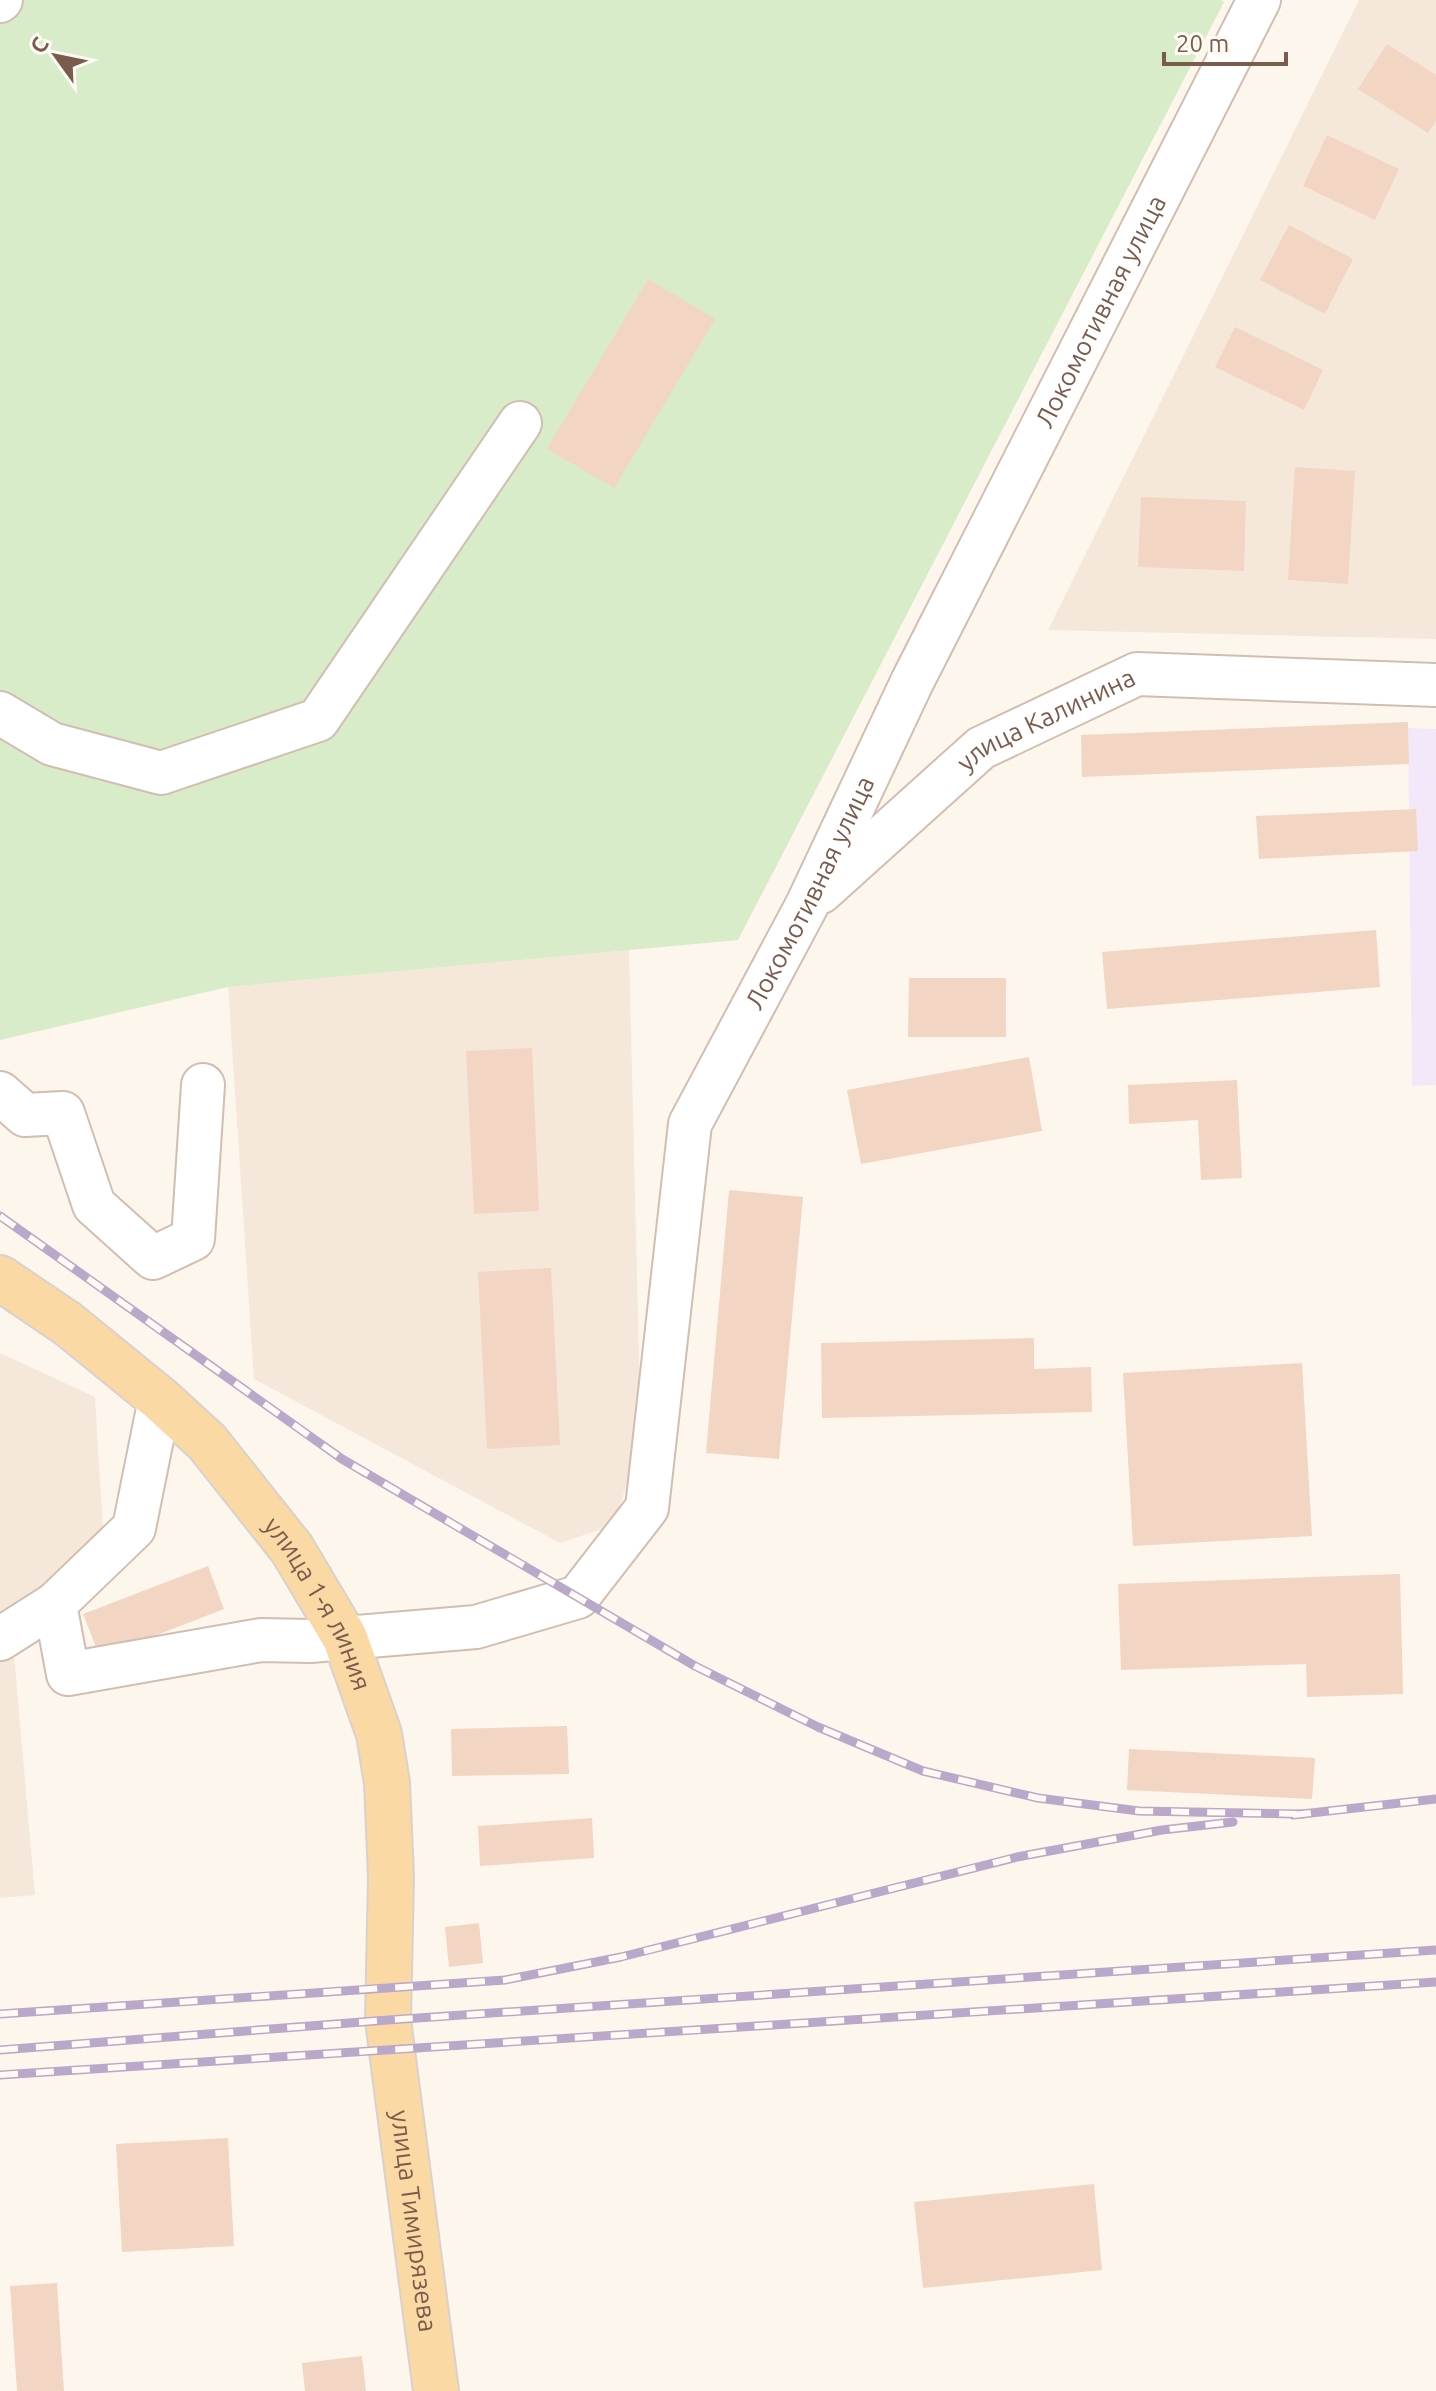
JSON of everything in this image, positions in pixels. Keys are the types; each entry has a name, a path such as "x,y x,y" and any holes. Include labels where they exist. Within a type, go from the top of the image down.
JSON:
{"main road":[{"name":"улица 1-я линия","path":"0,1278 68,1324 207,1442 292,1549 345,1638 379,1734 387,1783 391,1877 388,2020 391,2051"},
{"name":"улица Тимирязева","path":"391,2051 436,2391"}],"street":[{"name":"Локомотивная улица","path":"55,1604 68,1674 261,1640 310,1641 476,1627 578,1597 647,1508 690,1124 807,905 912,682 1259,0"},
{"path":"0,713 52,744 161,773 318,720 520,423"},
{"name":"улица Калинина","path":"807,905 981,748 1137,674 1436,685"},
{"path":"0,1093 25,1115 63,1113 94,1205 153,1258 193,1239 203,1085"},
{"path":"0,1639 55,1604 134,1528 160,1399"}],"shaded area":[{"path":"1359,0 1436,0 1436,639 1048,630"},
{"path":"1408,728 1436,729 1436,1085 1412,1086"},
{"path":"629,950 641,1438 614,1525 560,1543 254,1379 228,987"},
{"path":"0,1353 95,1397 104,1544 10,1609 35,1895 0,1898"}],"green space":[{"path":"0,0 1224,2 738,940 228,987 0,1040"}],"building":[{"path":"1387,44 1436,75 1436,121 1428,133 1358,89"},
{"path":"1327,135 1399,169 1375,220 1303,186"},
{"path":"1289,225 1353,259 1325,314 1260,280"},
{"path":"648,279 715,319 614,488 547,449"},
{"path":"1235,327 1323,370 1304,410 1215,367"},
{"path":"1295,467 1355,471 1348,584 1288,580"},
{"path":"1141,497 1246,501 1244,571 1138,567"},
{"path":"1408,722 1409,764 1082,777 1081,735"},
{"path":"1416,809 1418,851 1259,859 1256,816"},
{"path":"1376,930 1380,987 1107,1009 1102,952"},
{"path":"909,978 1006,978 1006,1037 908,1037"},
{"path":"532,1048 539,1211 474,1214 466,1051"},
{"path":"1029,1057 1042,1131 861,1164 847,1090"},
{"path":"1237,1080 1242,1178 1201,1180 1198,1120 1129,1124 1128,1085"},
{"path":"729,1190 803,1197 779,1459 706,1453"},
{"path":"551,1268 560,1445 487,1449 478,1272"},
{"path":"1034,1338 1034,1369 1091,1367 1092,1412 822,1418 821,1343"},
{"path":"1302,1363 1312,1536 1133,1546 1123,1373"},
{"path":"208,1566 224,1609 100,1657 83,1614"},
{"path":"1400,1574 1403,1694 1307,1697 1306,1664 1121,1670 1118,1584"},
{"path":"567,1726 569,1774 452,1776 451,1729"},
{"path":"1129,1749 1315,1758 1312,1799 1127,1790"},
{"path":"592,1818 594,1858 480,1866 478,1826"},
{"path":"479,1923 483,1963 449,1967 445,1927"},
{"path":"228,2138 234,2246 122,2252 116,2144"},
{"path":"1094,2184 1102,2270 923,2288 914,2202"},
{"path":"57,2283 64,2391 17,2391 10,2286"},
{"path":"362,2356 366,2391 305,2391 302,2363"}],"railway":[{"path":"0,1216 342,1459 695,1666 818,1727 923,1771 1038,1798 1139,1811 1303,1814"},
{"path":"1293,1815 1436,1799"},
{"path":"0,2014 505,1980 621,1957 1017,1857 1162,1830 1233,1822"},
{"path":"0,2050 388,2020 1436,1950"},
{"path":"0,2075 1436,1982"}]}
